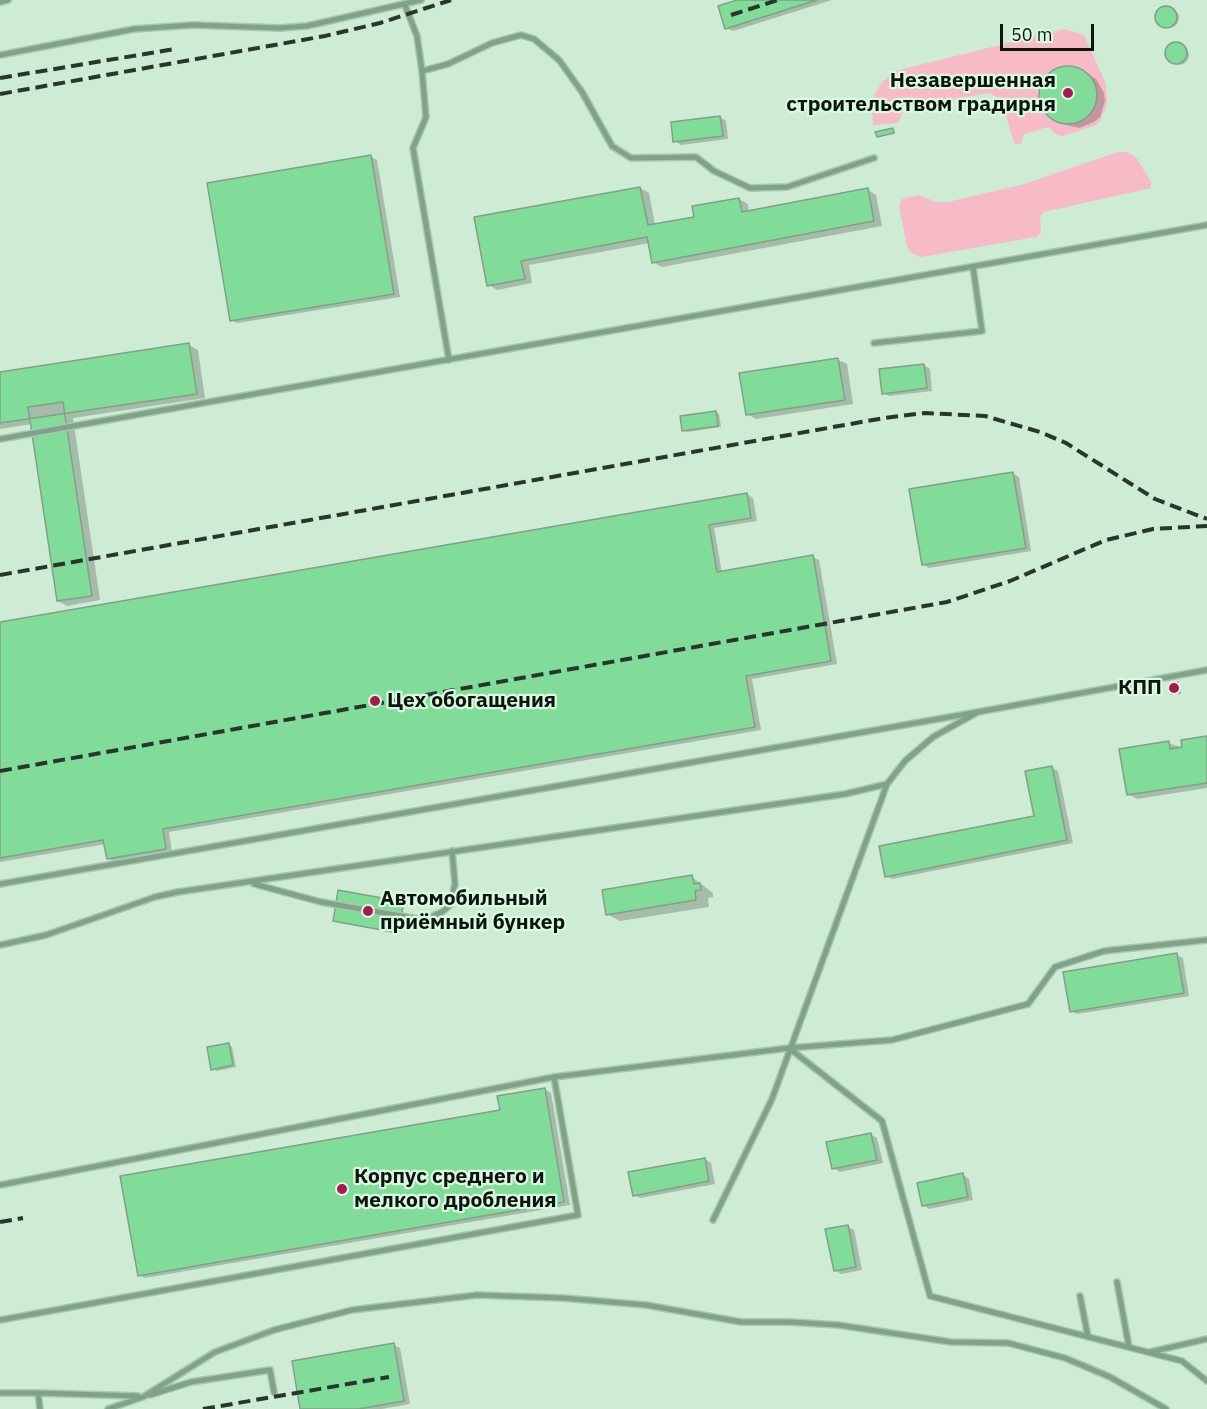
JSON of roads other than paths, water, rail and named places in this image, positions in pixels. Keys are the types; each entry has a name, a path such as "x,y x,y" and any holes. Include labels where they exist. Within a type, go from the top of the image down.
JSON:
{"lane":[{"path":"0,2 8,0"},
{"path":"0,55 134,29 193,25 279,28 330,22 421,0"},
{"path":"405,4 417,36 426,117 413,148 449,360"},
{"path":"422,71 455,61 492,43 521,35 547,48 559,60 582,92 612,146 631,158 696,158 714,171 750,188 787,187 874,158"},
{"path":"0,439 1207,225"},
{"path":"874,343 982,331 974,267"},
{"path":"0,884 1207,670"},
{"path":"713,1220 772,1099 887,784 916,750 953,724 978,712"},
{"path":"0,945 69,928 155,897 845,794 887,784"},
{"path":"250,883 321,902 424,920 442,912 450,905 455,884 452,851"},
{"path":"0,1185 554,1077 789,1048 892,1040 1028,1004 1055,968 1104,951 1207,940"},
{"path":"789,1048 882,1121 930,1296 1182,1361 1207,1381"},
{"path":"0,1320 578,1215 554,1077"},
{"path":"1117,1282 1129,1347"},
{"path":"0,1393 85,1393 143,1397 215,1352 274,1330 352,1310 477,1295 563,1298 634,1304 741,1322 799,1322 951,1342 1008,1343 1065,1358 1101,1373 1166,1409"},
{"path":"1080,1296 1088,1337"},
{"path":"1148,1353 1207,1340"},
{"path":"108,1409 191,1382 270,1370 274,1392"},
{"path":"38,1394 40,1409"}],"railway":[{"path":"0,94 325,36 380,23 451,0"},
{"path":"731,15 778,0"},
{"path":"0,78 175,49"},
{"path":"0,575 884,418 925,413 985,416 1040,432 1066,443 1155,499 1207,519"},
{"path":"0,771 947,602 1010,581 1106,540 1153,529 1207,526"},
{"path":"0,1222 23,1218"},
{"path":"203,1409 389,1377"}],"place":[{"name":"Незавершенная строительством градирня","path":"1068,93"},
{"name":"КПП","path":"1174,688"},
{"name":"Цех обогащения","path":"375,701"},
{"name":"Автомобильный приёмный бункер","path":"368,911"},
{"name":"Корпус среднего и мелкого дробления","path":"342,1189"}]}
